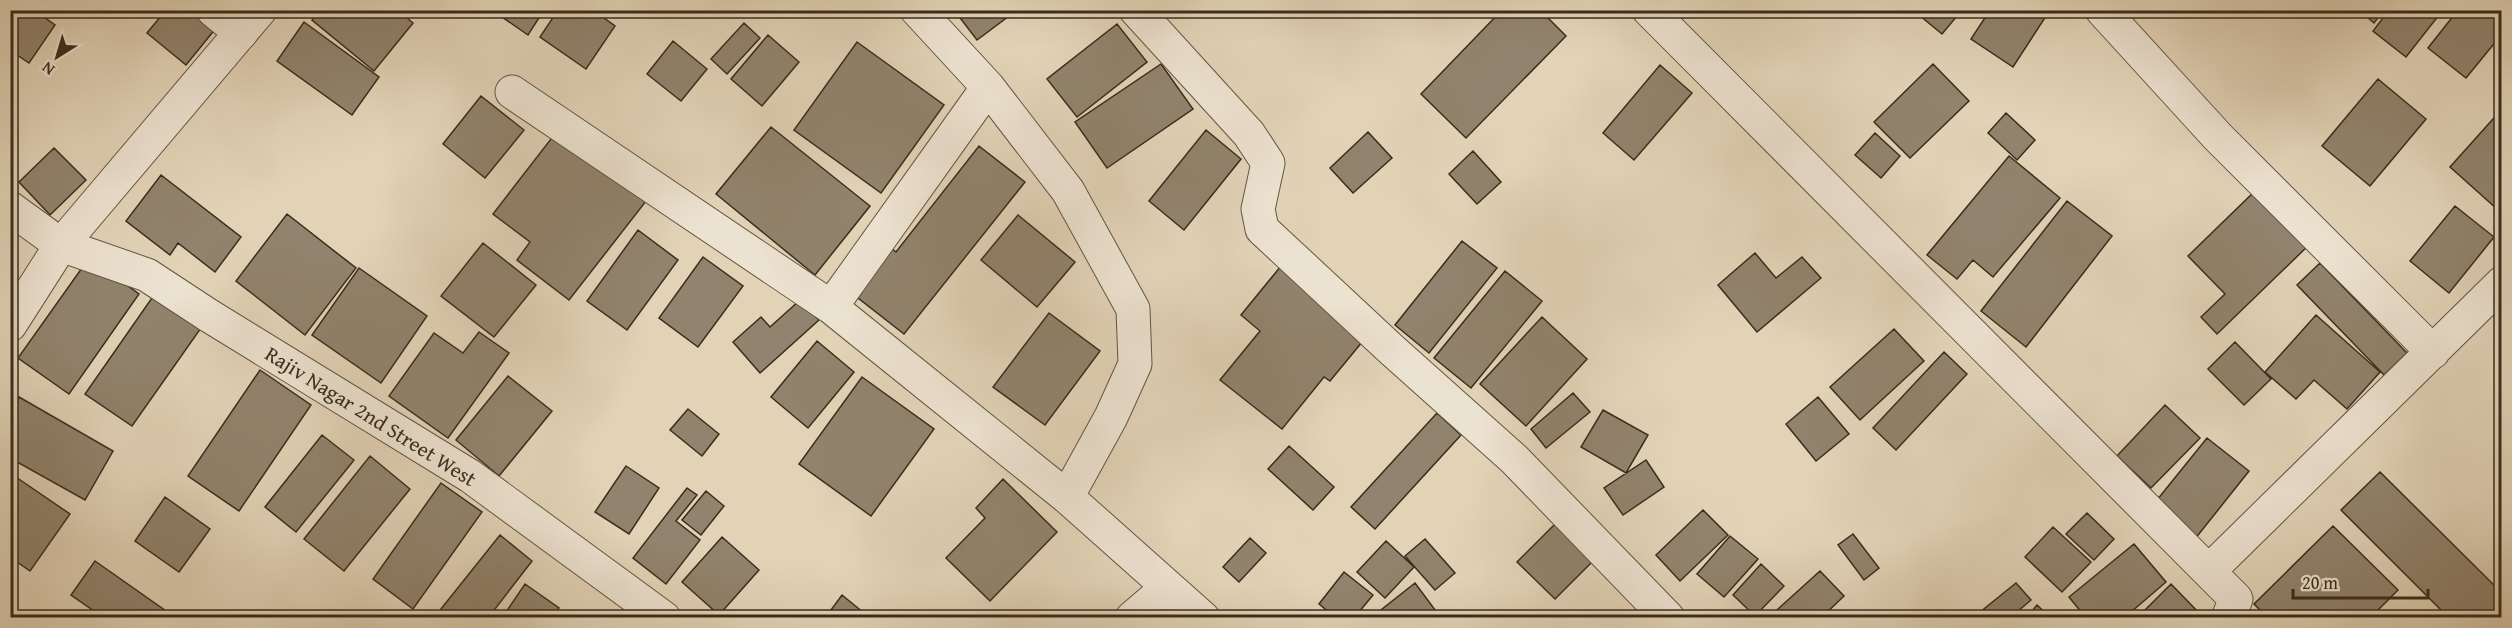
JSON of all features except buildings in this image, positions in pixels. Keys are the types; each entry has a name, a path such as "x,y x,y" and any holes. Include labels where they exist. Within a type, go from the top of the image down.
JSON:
{"street":[{"path":"10,325 61,245 251,22 213,10"},
{"path":"917,10 988,87 1068,191 1133,309 1136,364 1111,417 1067,497"},
{"path":"1136,10 1249,134 1268,163 1258,209 1262,229 1514,459 1668,618"},
{"path":"2102,10 2218,136 2433,352"},
{"path":"1657,13 2236,599 2228,618"},
{"path":"831,307 988,87"},
{"path":"512,92 831,307 1067,497 1203,618"},
{"name":"Rajiv Nagar 2nd Street West","path":"10,208 61,245 147,275 470,476 664,618"},
{"path":"2209,571 2433,352 2447,334 2502,283"},
{"path":"1132,618 1167,588"}]}
